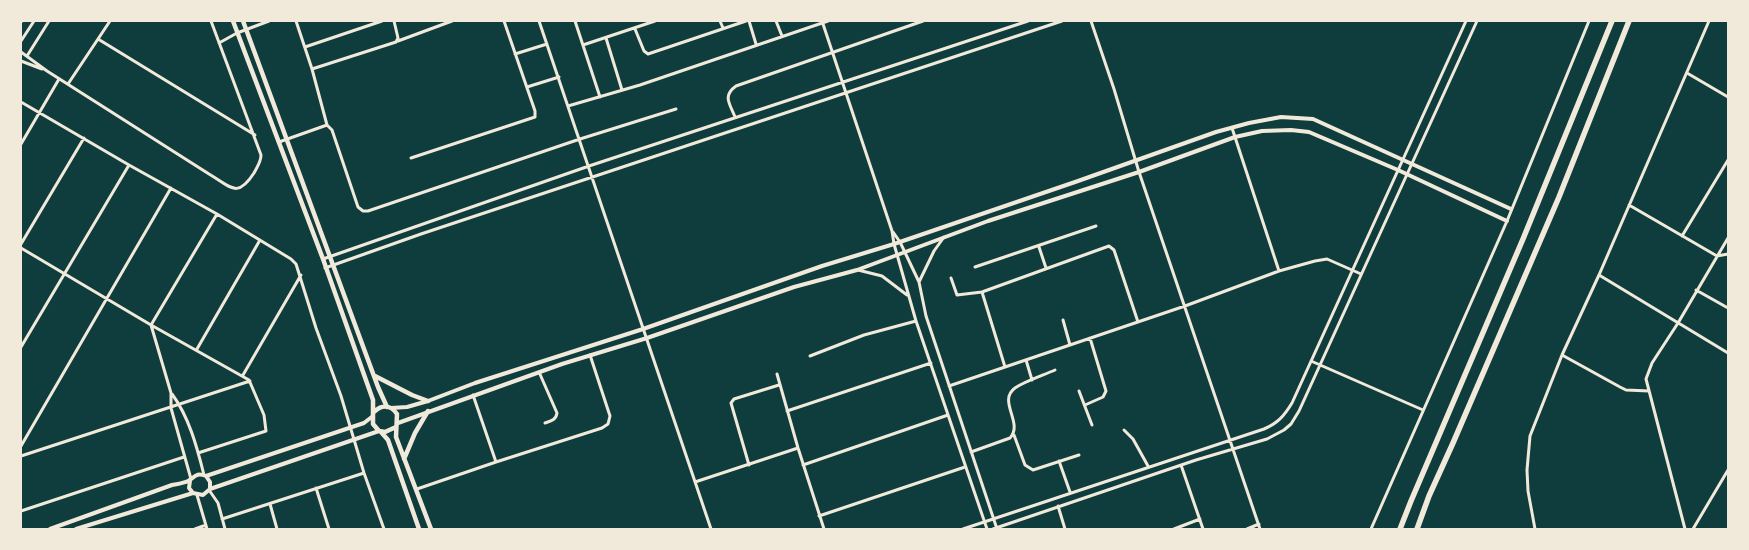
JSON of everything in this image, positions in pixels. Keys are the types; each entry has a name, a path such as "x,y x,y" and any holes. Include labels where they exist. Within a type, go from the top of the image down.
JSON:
{"highway":[{"path":"1400,529 1523,239 1612,21"},
{"path":"1417,529 1429,496 1559,197 1629,21"}],"main road":[{"path":"233,21 323,259 373,400 373,424 388,440 419,529"},
{"path":"243,21 374,376 389,407 397,414 396,437 432,529"},
{"path":"374,376 428,401"},
{"path":"374,414 380,408 389,407"},
{"path":"404,459 415,433 428,411"},
{"path":"380,431 389,431 397,425"}],"street":[{"path":"21,41 34,21"},
{"path":"27,56 49,21"},
{"path":"68,84 110,21"},
{"path":"21,52 59,79 233,188 238,189 245,186 261,160 260,151 211,21"},
{"path":"220,43 238,33 269,21"},
{"path":"296,21 312,69 327,125 332,130 358,207 363,211 368,212 676,109"},
{"path":"304,47 382,21"},
{"path":"394,21 398,41"},
{"path":"312,69 394,43 452,21"},
{"path":"411,158 534,118 536,114 504,21"},
{"path":"539,21 711,529"},
{"path":"575,21 600,97"},
{"path":"583,45 654,21"},
{"path":"720,21 723,28"},
{"path":"635,29 644,51 648,54 748,21 756,44"},
{"path":"776,21 782,36"},
{"path":"568,106 622,90 828,21"},
{"path":"735,118 728,93 736,86 923,21"},
{"path":"323,259 589,166 1028,21"},
{"path":"326,268 592,177 1062,21"},
{"path":"1091,21 1114,88 1139,172 1260,529"},
{"path":"963,529 1264,429 1284,416 1296,394 1466,21"},
{"path":"892,231 900,242 919,282 926,316 995,528 1181,465 1267,439 1284,430 1295,418 1477,21"},
{"path":"1371,529 1507,221 1589,21"},
{"path":"1535,529 1528,491 1527,470 1530,436 1562,355 1599,275 1709,21"},
{"path":"822,22 892,231 907,295 987,529"},
{"path":"606,38 622,90"},
{"path":"98,39 255,136"},
{"path":"516,54 547,44"},
{"path":"21,61 47,71"},
{"path":"1687,73 1728,97"},
{"path":"527,88 558,77"},
{"path":"21,144 59,79"},
{"path":"21,102 217,214 295,262 301,275 316,328 384,529"},
{"path":"389,407 406,407 428,401 1232,128 1281,117 1303,118 1325,124 1511,209"},
{"path":"278,142 327,125"},
{"path":"1232,128 1279,271"},
{"path":"397,425 428,411 538,371 647,338 794,287 857,270 946,236 1139,172 1235,137 1272,130 1300,130 1326,139 1407,174 1507,221"},
{"path":"21,244 84,138"},
{"path":"1682,236 1728,160"},
{"path":"21,347 129,165"},
{"path":"21,446 171,188"},
{"path":"1629,205 1717,256 1728,254"},
{"path":"195,529 206,527 195,494 189,488 190,480 170,408 171,393 151,325 217,214"},
{"path":"975,267 1096,226"},
{"path":"919,282 934,251 946,236"},
{"path":"1686,529 1646,379 1696,290 1728,238"},
{"path":"197,349 260,240"},
{"path":"1039,246 1046,268"},
{"path":"951,278 957,295 982,292 1109,246 1114,250 1138,322"},
{"path":"21,248 250,381 264,415 266,431 198,453"},
{"path":"949,386 1185,306 1279,271 1327,259 1361,274"},
{"path":"857,270 882,276 907,295"},
{"path":"242,375 301,275"},
{"path":"1599,275 1728,353"},
{"path":"1696,290 1727,306"},
{"path":"982,292 1005,367"},
{"path":"1063,320 1070,345"},
{"path":"810,356 864,335 916,321"},
{"path":"1085,405 1103,397 1106,391 1090,338"},
{"path":"417,489 602,428 608,424 610,416 590,355"},
{"path":"1562,355 1620,388 1648,391"},
{"path":"1026,360 1032,380"},
{"path":"1310,361 1423,410"},
{"path":"788,411 931,363"},
{"path":"1055,370 1016,387 1010,393 1008,400 1015,428 1014,434 1025,465 1033,470 1079,455"},
{"path":"538,371 557,413 553,421 545,423"},
{"path":"777,374 803,466 824,529"},
{"path":"21,456 250,381"},
{"path":"749,465 731,404 734,399 780,385"},
{"path":"1079,391 1092,425"},
{"path":"171,393 180,405 205,475 210,482 210,489 218,503 225,529"},
{"path":"1296,394 1304,398"},
{"path":"472,395 496,462"},
{"path":"50,529 190,480 195,475 205,475 350,426 364,423 374,414"},
{"path":"803,466 948,415"},
{"path":"1124,430 1133,439 1148,466"},
{"path":"76,529 195,494 203,495 210,489 354,438 380,431"},
{"path":"971,452 1010,438 1014,434"},
{"path":"695,482 798,448"},
{"path":"21,511 184,457"},
{"path":"1059,461 1070,492"},
{"path":"1181,465 1203,529"},
{"path":"819,516 965,467"},
{"path":"1693,529 1728,470"},
{"path":"222,519 364,473"},
{"path":"316,488 329,529"},
{"path":"270,504 277,529"},
{"path":"1058,506 1065,529"},
{"path":"1174,529 1200,520"},
{"path":"1247,529 1259,524"}]}
